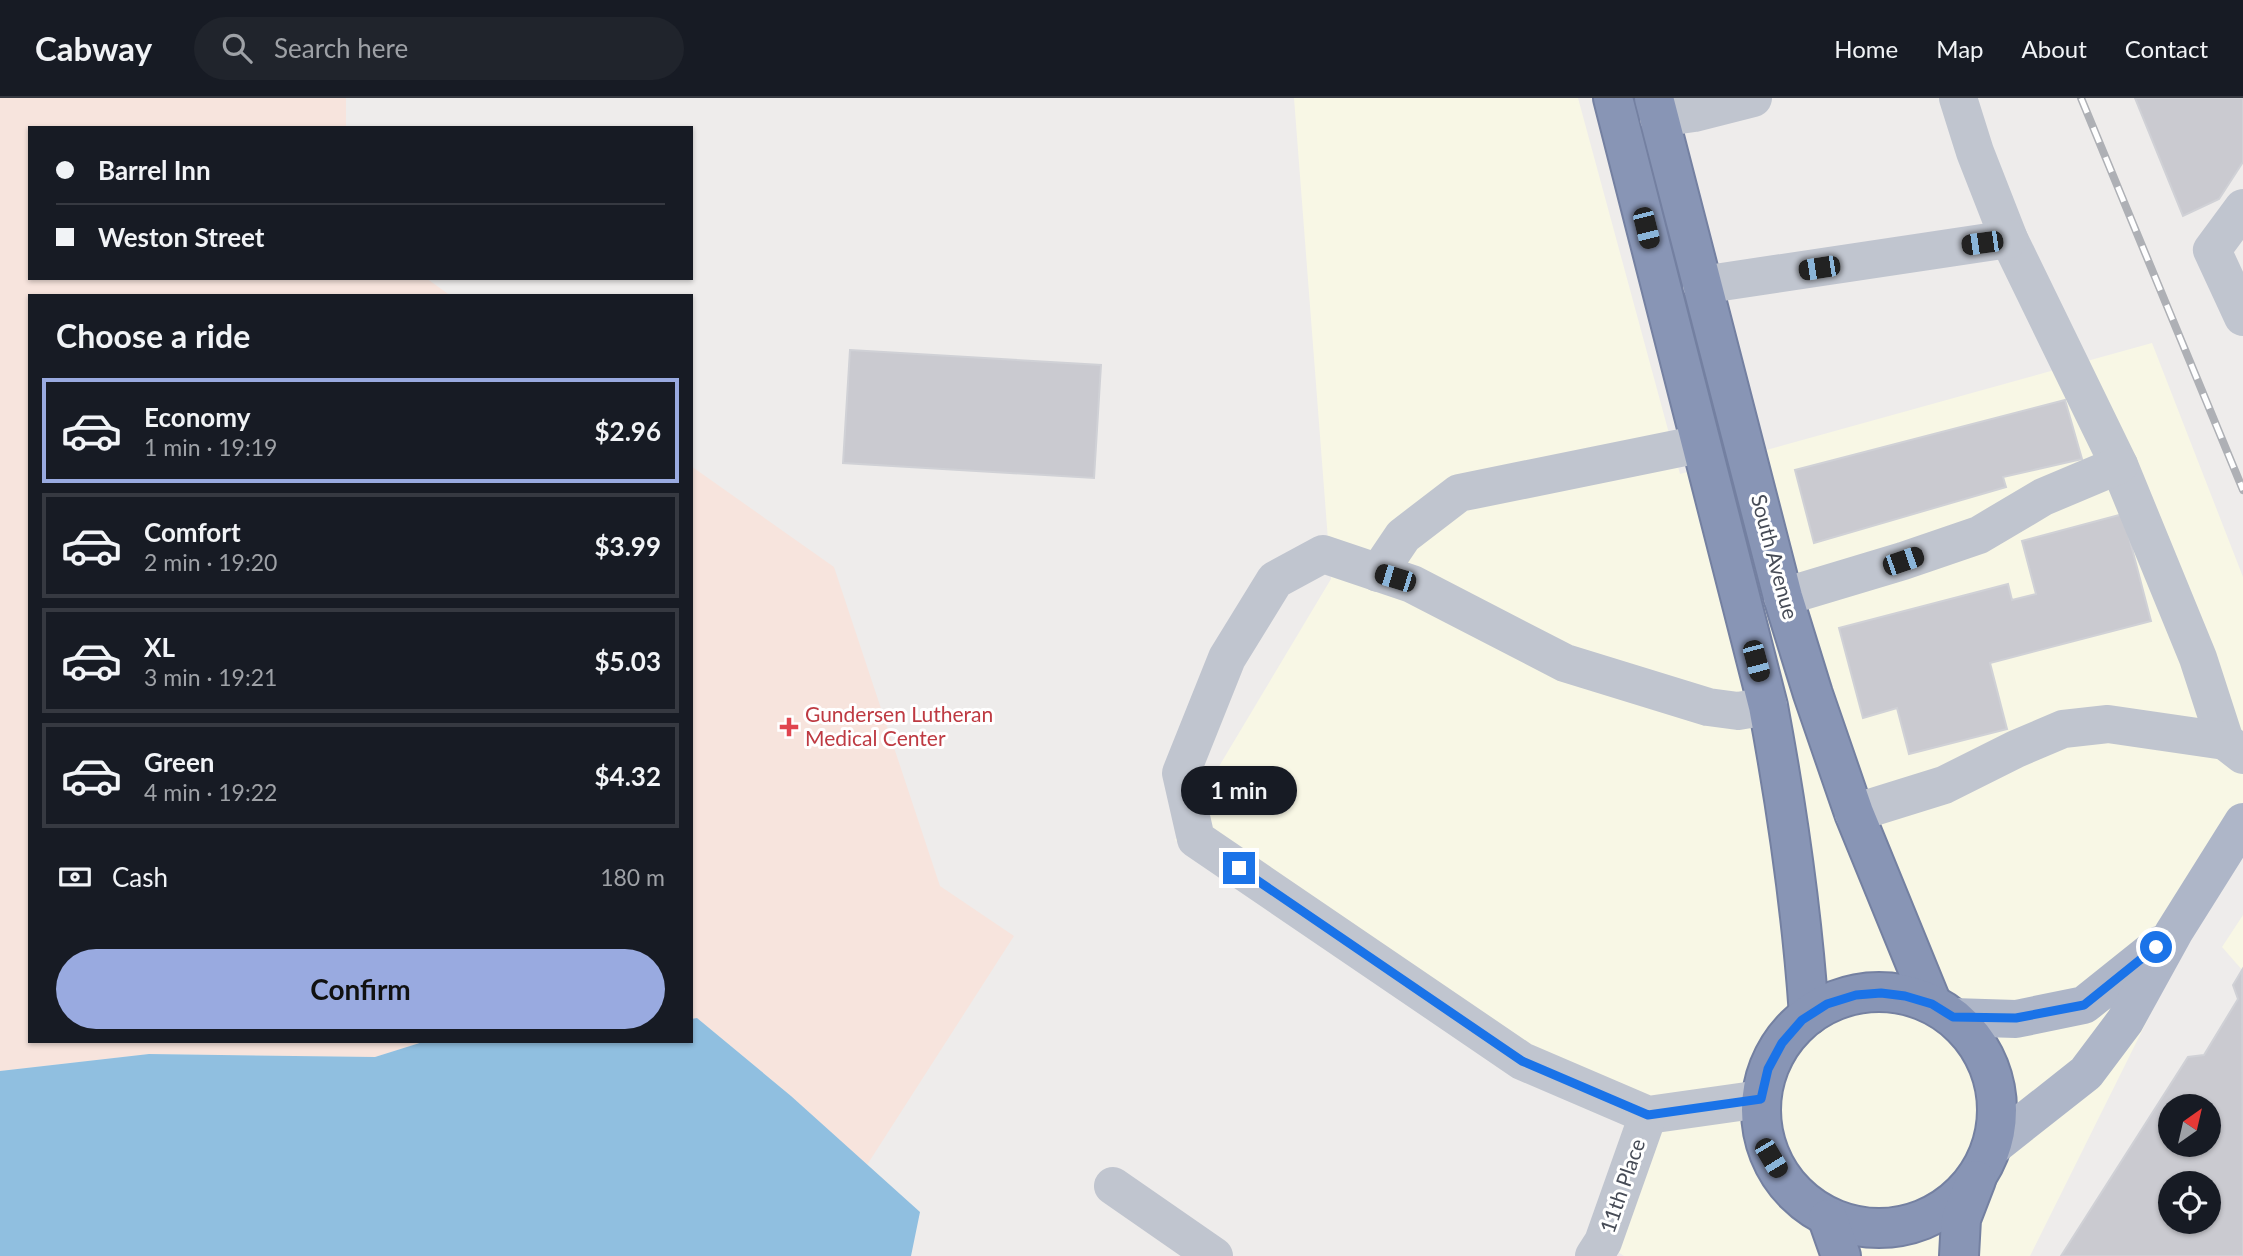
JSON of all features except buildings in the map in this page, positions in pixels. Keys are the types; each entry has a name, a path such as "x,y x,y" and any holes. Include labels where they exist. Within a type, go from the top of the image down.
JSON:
{"highway":[{"name":"South Avenue","path":"1613,98 1768,706 1804,947 1809,1016"},
{"name":"South Avenue","path":"1657,108 1783,597 1854,813 1943,1010 1982,1054 1992,1077 1996,1127 1961,1219 1959,1256"},
{"path":"1943,1010 1905,996 1881,993 1856,995 1827,1004 1809,1016 1782,1043 1768,1069 1761,1099 1762,1128 1771,1158 1786,1184 1828,1219 1863,1227 1894,1227 1922,1220 1944,1209 1964,1193 1985,1161"},
{"path":"1828,1219 1840,1256"}],"main road":[{"path":"1985,1161 2086,1073 2125,1021 2174,932 2243,822"},
{"path":"1943,1010 2016,1018 2084,1005 2174,932"}],"street":[{"path":"1657,108 1694,113 1753,98"},
{"path":"1958,98 1975,152 2009,239 2119,464 2234,748"},
{"path":"2243,208 2212,250 2243,317"},
{"path":"1702,285 2009,239"},
{"path":"1378,573 1403,536 1459,493 1700,444"},
{"path":"1783,597 1979,535 2043,497 2119,464"},
{"path":"1761,1099 1648,1115 1522,1061 1196,839 1181,774 1227,658 1275,580 1323,554 1412,584 1565,663 1708,707 1738,711 1768,706"},
{"path":"1854,813 1944,785 2063,729 2108,724 2234,748"},
{"name":"11th Place","path":"1594,1256 1603,1242 1648,1115"},
{"path":"1113,1186 1214,1256"}],"shaded area":[{"path":"0,98 346,98 346,126 28,126 28,280 429,280 448,294 28,294 28,1043 420,1043 375,1057 149,1054 0,1071"},
{"path":"1294,98 1578,98 1680,474 2152,343 2243,577 2243,828 2030,1256 1624,1256 1603,1242 1648,1115 1268,899 1175,840 1331,579"},
{"name":"Gundersen Lutheran Medical Center","path":"693,467 834,567 940,886 1014,936 867,1165 791,1096 697,1018 693,1019"},
{"path":"2243,915 2243,971 2222,947"}],"water":[{"path":"697,1018 791,1096 920,1212 911,1256 0,1256 0,1071 149,1054 375,1057 420,1043 693,1043 693,1019"}],"railway":[{"path":"2081,98 2243,490"}],"place":[{"name":"Gundersen Lutheran Medical Center","path":"789,727"}],"route":[{"path":"1239,868 1522,1061 1648,1115 1761,1099 1768,1069 1782,1043 1802,1020 1827,1004 1856,995 1881,993 1905,996 1932,1004 1953,1017 2016,1018 2084,1005 2156,947"}]}
